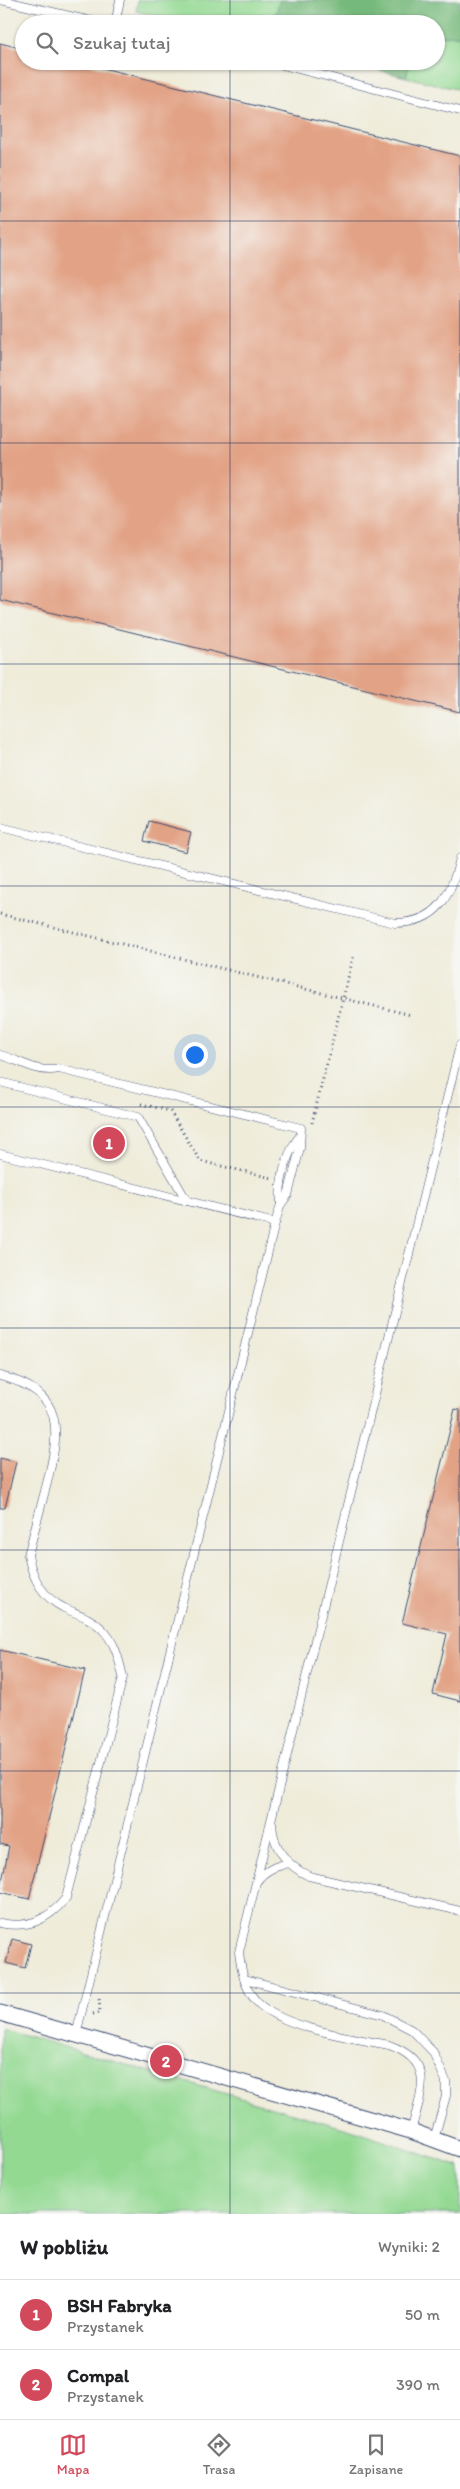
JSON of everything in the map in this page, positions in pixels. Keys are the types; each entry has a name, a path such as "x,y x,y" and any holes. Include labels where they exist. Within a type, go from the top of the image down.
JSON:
{"street":[{"path":"0,2013 411,2131 460,2149"}],"lane":[{"path":"1,0 65,15"},
{"path":"117,15 120,0"},
{"path":"302,70 460,110"},
{"path":"0,827 395,923 409,923 425,918 437,909 448,894 460,858"},
{"path":"411,2131 423,2081 418,2064 413,2057 403,2050 389,2045 303,2026 284,2018 258,2002 244,1979 239,1952 460,1045"},
{"path":"0,1055 19,1059 27,1066 50,1072 59,1069 301,1128 299,1137 300,1148 288,1195 281,1204 275,1223 76,2035"},
{"path":"0,1082 138,1117 187,1201"},
{"path":"0,1154 275,1223"},
{"path":"0,1376 20,1380 30,1386 48,1405 55,1420 56,1449 28,1554 30,1569 36,1581 51,1600 93,1620 103,1629 119,1657 123,1677 66,1898 56,1910 34,1923 23,1925 0,1923"},
{"path":"272,1816 275,1842 289,1863 309,1876 460,1911"},
{"path":"255,1884 262,1873 277,1865 289,1863"},
{"path":"244,1979 383,2015 412,2030 433,2052 446,2081 446,2096 434,2139"}],"path":[{"path":"0,914 411,1015"}],"green space":[{"path":"138,0 280,0 276,15 153,15 136,11"},
{"path":"280,0 460,0 460,35 445,36 445,15 276,15"},
{"path":"460,35 460,90 406,77 408,70 445,70 445,36"},
{"path":"378,70 408,70 406,77"},
{"path":"0,2028 351,2130 460,2167 460,2214 0,2214"}],"building":[{"path":"0,43 15,47 15,70 111,70 460,156 460,712 0,600"},
{"path":"149,821 191,832 186,852 144,841"},
{"path":"455,1409 460,1410 460,1701 433,1694 447,1634 402,1623"},
{"path":"0,1458 16,1462 5,1508 0,1508"},
{"path":"0,1650 85,1670 29,1899 0,1892 9,1846 0,1844"},
{"path":"12,1939 31,1944 25,1968 6,1963"}],"place":[{"name":"BSH Fabryka","path":"109,1143"},
{"name":"Compal","path":"166,2061"}]}
